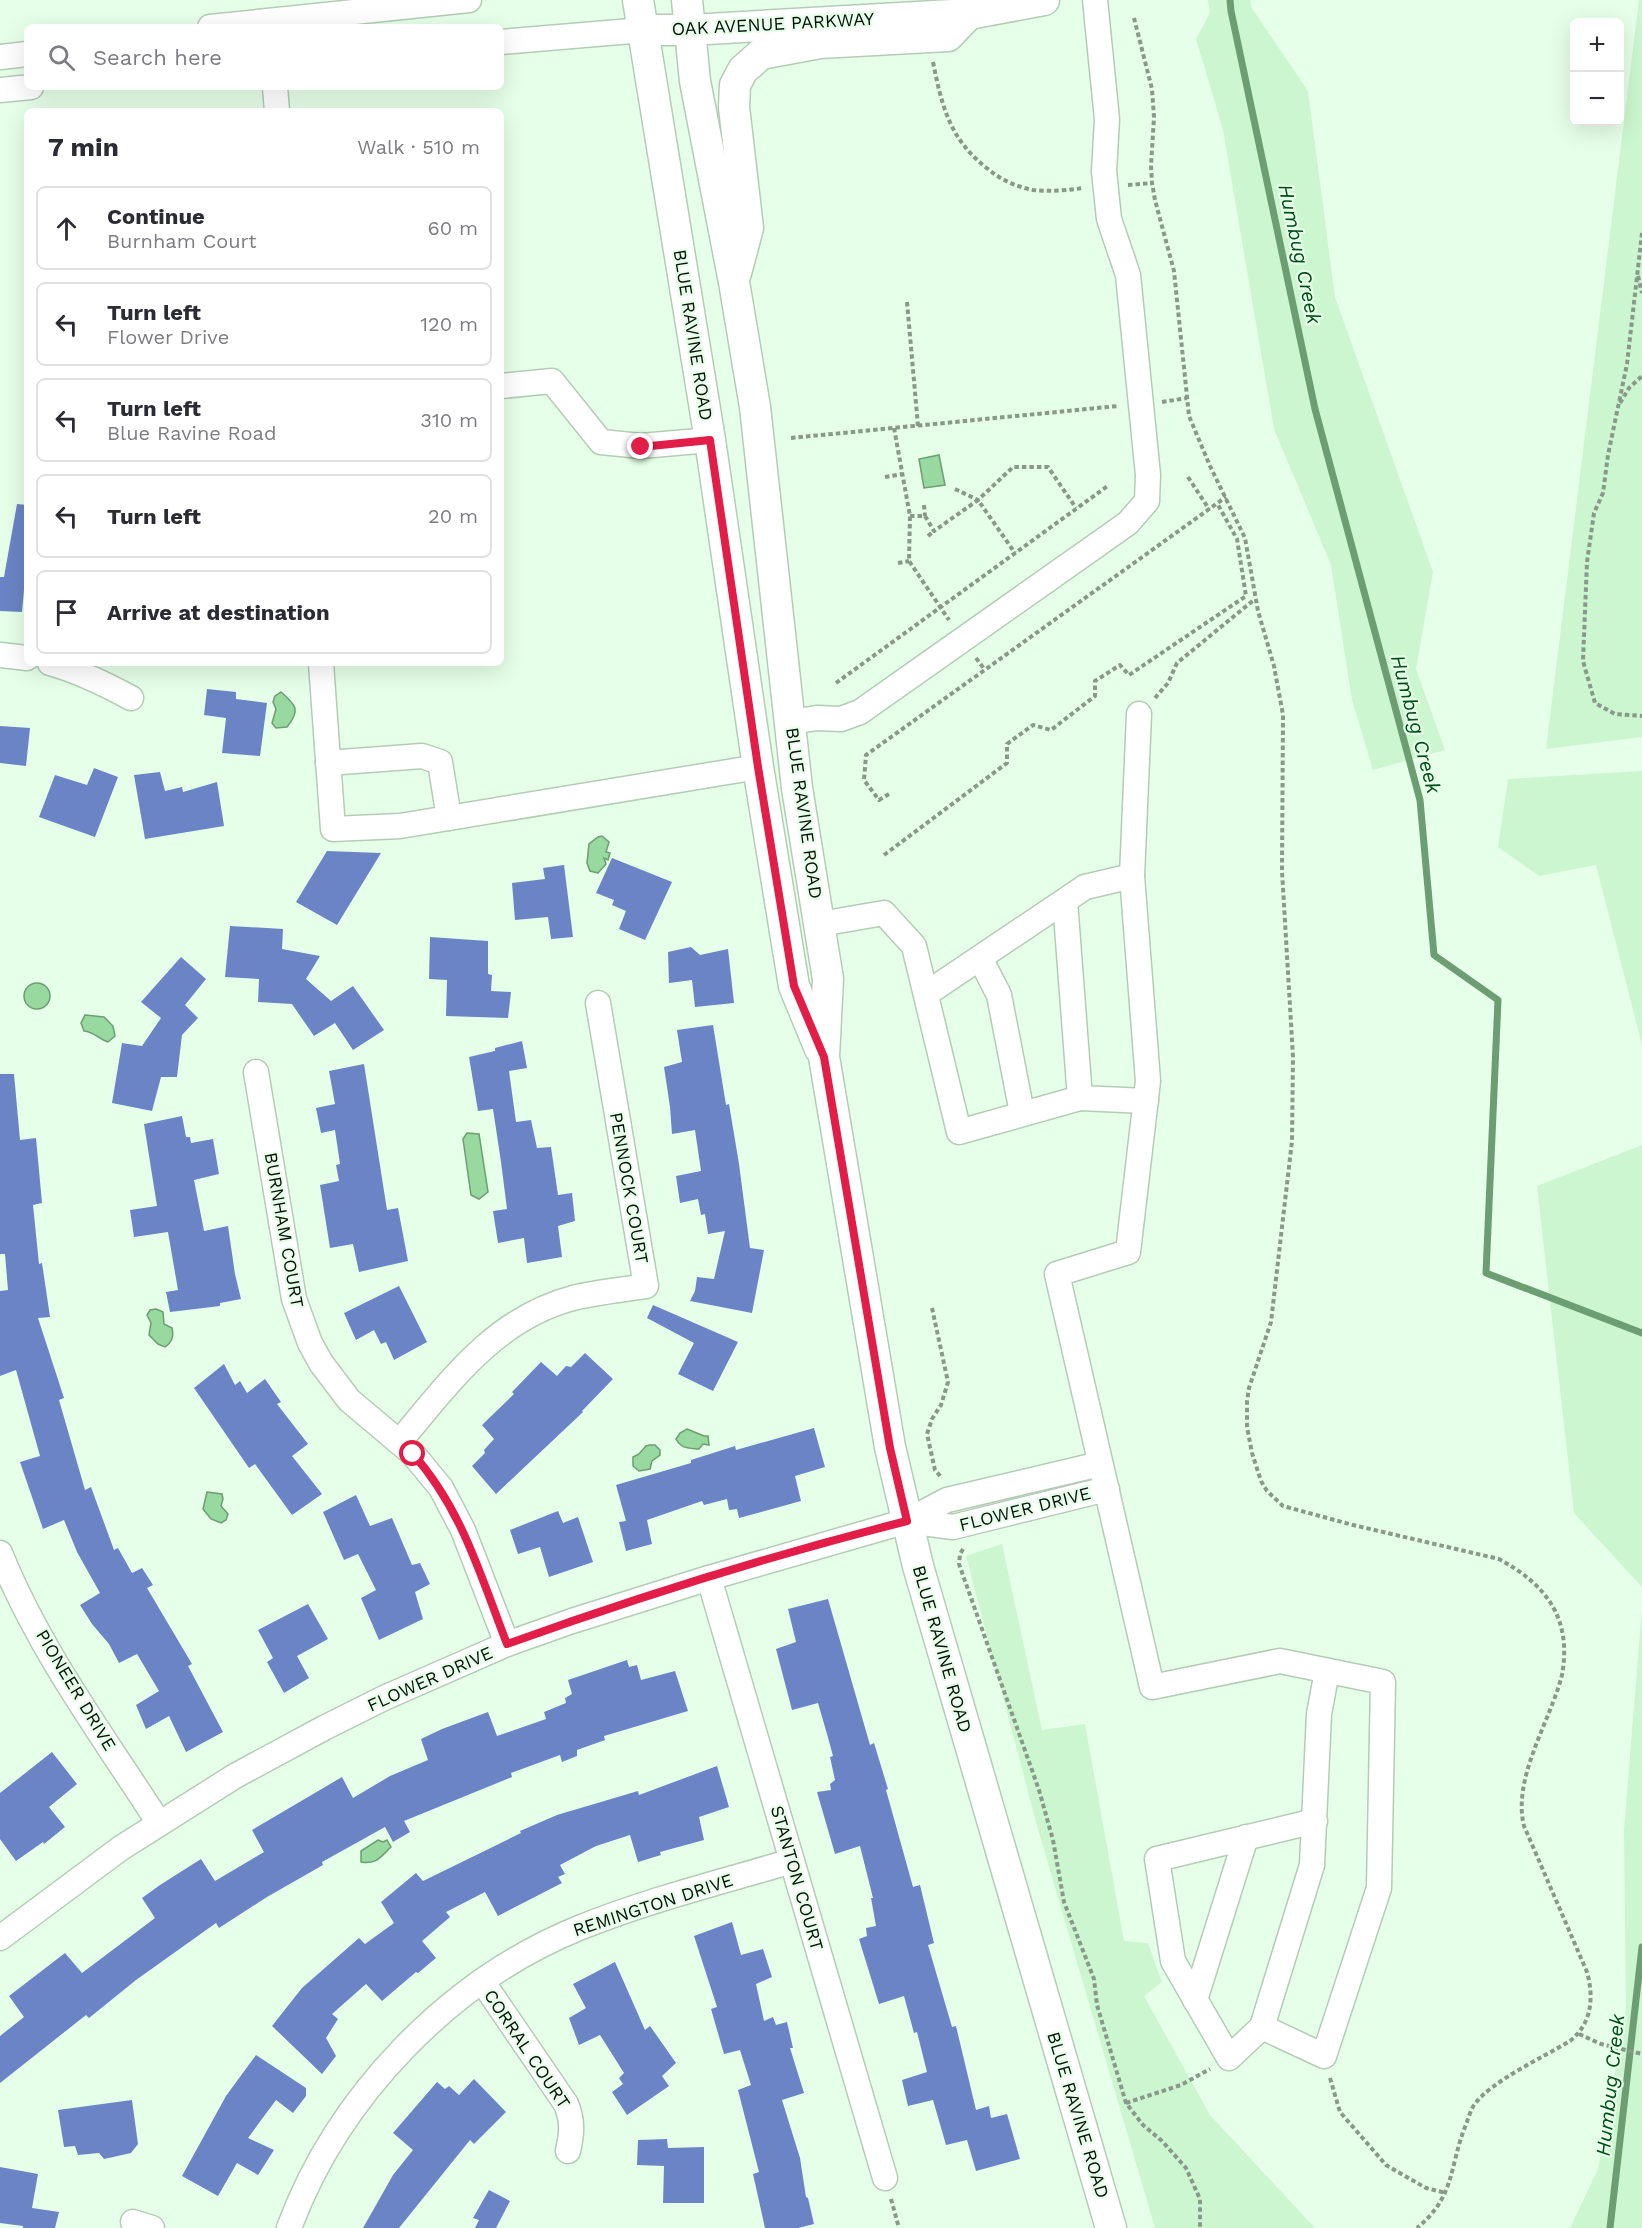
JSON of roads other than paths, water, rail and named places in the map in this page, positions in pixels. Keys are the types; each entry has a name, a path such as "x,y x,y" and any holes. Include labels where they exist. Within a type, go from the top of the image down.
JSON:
{"main road":[{"name":"BLUE RAVINE ROAD","path":"638,0 710,440 758,767 794,986 824,1057"},
{"name":"BLUE RAVINE ROAD","path":"687,0 695,81 734,282 755,407 797,788 828,979 824,1057 888,1437 918,1566 1111,2228"},
{"name":"OAK AVENUE PARKWAY","path":"643,30 690,30 969,14 1044,0"},
{"path":"734,282 748,228 734,107 735,85 743,70 761,54 820,43 948,36 969,14"}],"street":[{"path":"239,24 469,0"},
{"path":"791,722 817,718 841,719 860,712 1128,523 1147,501 1148,475 1128,275 1109,219 1104,171 1107,119 1095,0"},
{"name":"OAK AVENUE PARKWAY","path":"504,42 643,30"},
{"path":"0,57 24,54"},
{"path":"0,90 24,88"},
{"path":"274,90 277,108"},
{"path":"504,386 552,381 601,442 641,447 710,440"},
{"path":"0,655 24,658"},
{"path":"60,666 105,684 130,698"},
{"path":"321,666 333,829 400,826 758,767"},
{"path":"1139,714 1132,876 1148,1081 1128,1252 1057,1274 1152,1687 1280,1661 1383,1682 1379,1888 1324,2056 1262,2027"},
{"path":"328,763 422,756 440,762 449,818"},
{"path":"926,994 1085,888 1132,876"},
{"path":"1065,901 1080,1098"},
{"path":"820,924 884,913 914,946 959,1132 1080,1098 1146,1101"},
{"path":"980,958 999,995 1022,1113"},
{"name":"PENNOCK COURT","path":"399,1442 462,1368 492,1338 511,1325 552,1305 575,1298 646,1286 598,1003"},
{"name":"BURNHAM COURT","path":"256,1072 294,1299 301,1321 321,1363 349,1400 428,1470 453,1508 507,1644"},
{"name":"FLOWER DRIVE","path":"0,1938 66,1887 159,1823 235,1776 384,1698 507,1644 709,1578 907,1521 947,1500 1100,1464"},
{"name":"FLOWER DRIVE","path":"907,1521 953,1527 1107,1489"},
{"name":"PIONEER DRIVE","path":"0,1556 60,1670 159,1823"},
{"name":"STANTON COURT","path":"709,1578 885,2178"},
{"path":"1315,1821 1157,1859 1173,1961 1229,2058 1262,2027 1312,1865 1315,1821 1319,1714 1327,1671"},
{"path":"1195,2000 1246,1837"},
{"name":"REMINGTON DRIVE","path":"290,2228 319,2164 348,2116 382,2071 421,2031 482,1981 527,1953 577,1928 630,1909 792,1861"},
{"name":"CORRAL COURT","path":"482,1981 567,2104 572,2132 568,2151"}],"waterway":[{"name":"Humbug Creek","path":"1230,0 1315,409 1420,800 1434,955 1498,1000 1486,1273 1642,1333"},
{"name":"Humbug Creek","path":"1610,2228 1642,1947"}]}
